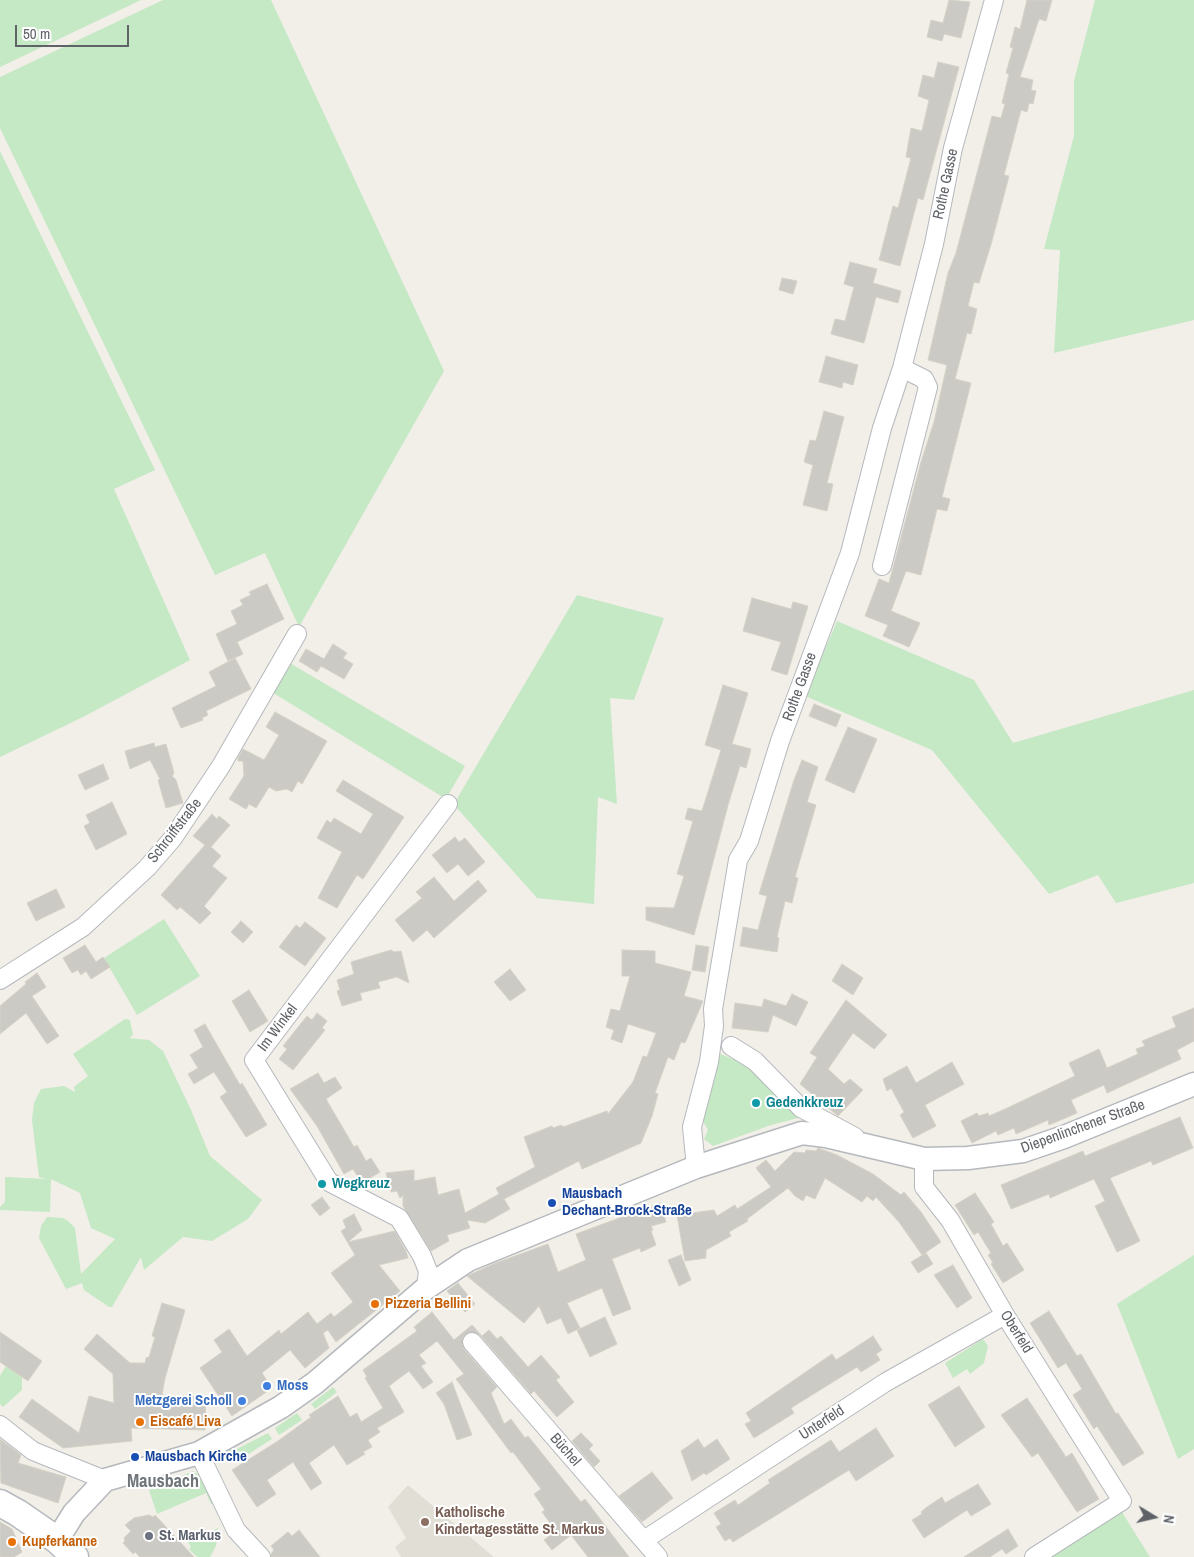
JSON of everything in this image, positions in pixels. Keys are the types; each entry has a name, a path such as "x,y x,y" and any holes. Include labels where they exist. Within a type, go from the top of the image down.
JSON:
{"main road":[{"path":"0,1503 18,1513 66,1549"}],"street":[{"name":"Rothe Gasse","path":"696,1167 692,1127 709,1062 713,1009 738,860 749,841 780,741 850,552 882,428 902,368 934,244 954,148 994,0"},
{"path":"882,566 928,388 924,379 902,368"},
{"name":"Schroiffstraße","path":"0,980 12,970 83,927 147,868 173,838 222,766 298,634"},
{"name":"Im Winkel","path":"426,1288 428,1271 422,1256 399,1218 329,1182 254,1060 448,804"},
{"path":"731,1046 755,1061 802,1108 877,1149"},
{"name":"Diepenlinchener Straße","path":"105,1480 200,1453 281,1406 315,1383 426,1288 468,1260 696,1167 802,1133 826,1136 924,1159 968,1158 1031,1148 1064,1137 1194,1084"},
{"name":"Oberfeld","path":"924,1159 924,1187 950,1220 1006,1315 1122,1501 1034,1557"},
{"name":"Unterfeld","path":"644,1540 886,1382 1006,1315"},
{"name":"Büchel","path":"472,1342 658,1557"},
{"path":"0,1425 32,1451 105,1480 74,1513 66,1549"},
{"path":"200,1453 236,1530 261,1557"}],"shaded area":[{"name":"Katholische Kindertagesstätte St. Markus","path":"408,1485 494,1557 401,1557 395,1547 406,1538 388,1507"}],"green space":[{"path":"0,0 141,0 0,67"},
{"path":"163,0 271,0 444,371 299,627 265,553 215,575 0,128 0,77"},
{"path":"1095,0 1194,0 1194,320 1054,353 1060,250 1044,249 1074,136 1074,81"},
{"path":"0,151 155,470 114,489 190,660 83,717 0,757"},
{"path":"577,595 664,618 634,700 610,698 617,804 598,797 594,904 537,898 456,807 458,797"},
{"path":"837,621 974,680 1013,743 1194,690 1194,883 1116,903 1098,875 1049,894 932,750 805,696"},
{"path":"288,662 465,766 446,799 270,691"},
{"path":"164,919 200,976 137,1015 104,958"},
{"path":"125,1019 130,1020 133,1035 129,1038 149,1040 163,1051 210,1156 262,1200 248,1219 212,1241 183,1237 144,1270 141,1257 112,1307 109,1307 84,1290 82,1283 66,1289 39,1238 41,1226 47,1217 63,1218 68,1221 75,1228 81,1274 115,1239 91,1228 80,1193 51,1179 50,1212 0,1210 0,1207 5,1202 5,1177 46,1179 39,1177 32,1120 34,1103 41,1089 64,1086 75,1092 74,1087 88,1076 73,1054"},
{"path":"720,1054 736,1060 757,1074 802,1117 771,1125 713,1146 704,1139 708,1130 703,1121"},
{"path":"1194,1255 1194,1449 1178,1459 1117,1304"},
{"path":"983,1339 988,1346 984,1363 970,1374 967,1369 953,1378 945,1363"},
{"path":"6,1366 22,1377 22,1390 3,1407 0,1404 0,1376"},
{"path":"333,1387 337,1392 315,1409 311,1404"},
{"path":"297,1413 302,1420 279,1435 275,1428"},
{"path":"268,1433 272,1439 234,1463 218,1459 227,1447 233,1451"},
{"path":"193,1471 202,1477 216,1501 211,1504 206,1493 157,1514 149,1490"},
{"path":"1120,1509 1150,1557 1043,1557"},
{"path":"218,1528 216,1546 210,1557 197,1557 189,1549 191,1547 188,1542"}],"building":[{"path":"949,0 970,2 961,38 944,34 942,41 927,37 931,20 943,23"},
{"path":"1027,0 1052,0 1046,21 1039,19 1020,77 1033,80 1031,90 1036,91 1033,104 1029,103 1027,112 1021,110 1004,175 1009,176 992,241 979,283 974,282 968,306 977,309 971,334 967,333 955,379 971,383 942,497 950,499 947,511 937,509 921,575 906,571 891,611 920,623 909,647 883,636 888,625 865,616 879,579 889,583 921,462 934,422 947,365 928,360 948,273 956,253 992,116 1001,118 1005,104 1002,103 1009,74 1006,73 1013,48 1010,47 1015,27 1020,29"},
{"path":"938,62 959,67 923,200 918,198 900,266 879,260 893,206 898,208 911,158 906,157 911,128 922,131 929,100 918,96 923,75 934,78"},
{"path":"850,262 877,269 873,283 901,291 898,303 876,297 864,343 831,334 835,319 845,321 854,287 844,284"},
{"path":"782,278 797,281 793,294 779,290"},
{"path":"826,356 858,365 853,385 843,382 842,388 819,382"},
{"path":"824,411 844,417 827,483 833,484 827,511 803,505 813,465 804,462 810,440 816,441"},
{"path":"267,584 284,619 237,642 243,654 228,661 216,634 237,624 231,611 243,605 240,600 251,595 249,592"},
{"path":"752,598 791,609 793,602 808,606 787,675 771,670 781,642 743,631"},
{"path":"333,644 347,653 343,658 353,664 344,679 321,666 317,672 299,661 306,649 324,659"},
{"path":"235,658 251,689 206,711 208,715 202,718 203,720 181,728 172,708 216,686 209,672"},
{"path":"723,685 748,693 732,744 751,749 746,768 740,766 728,805 694,935 646,920 646,907 674,908 684,876 677,874 693,821 685,819 688,808 702,811 721,750 705,745"},
{"path":"814,704 841,715 836,727 809,716"},
{"path":"275,712 327,741 302,784 298,781 292,792 287,789 276,791 269,787 256,808 249,804 246,809 229,799 244,776 243,761 238,761 238,758 243,749 264,760 279,735 266,727"},
{"path":"848,727 877,739 854,793 825,780"},
{"path":"154,743 155,747 166,744 174,773 172,776 176,780 183,803 166,808 158,780 160,779 150,760 130,769 125,751"},
{"path":"802,760 818,767 807,802 816,805 795,877 798,878 792,903 785,901 777,937 779,938 777,952 740,946 743,927 758,930 767,896 759,894 794,780"},
{"path":"103,764 109,779 85,790 78,775"},
{"path":"343,780 404,817 363,879 357,875 337,908 318,898 342,852 317,838 327,820 331,823 334,818 361,834 373,814 336,791"},
{"path":"112,802 127,834 96,850 84,826 90,823 86,815"},
{"path":"212,814 217,819 219,816 230,825 211,847 221,856 212,866 227,878 204,906 211,913 200,924 180,907 177,910 161,895 205,845 193,836"},
{"path":"455,837 459,842 465,838 485,862 468,876 458,864 447,873 432,855"},
{"path":"434,877 454,901 478,880 487,891 434,938 427,930 413,942 395,920 422,898 416,892"},
{"path":"56,889 65,907 36,921 27,903"},
{"path":"241,921 253,932 243,943 231,932"},
{"path":"305,922 326,938 305,966 279,947 296,925 300,928"},
{"path":"85,945 96,962 103,957 110,967 91,979 86,971 81,975 78,970 72,973 63,958"},
{"path":"696,945 709,947 705,972 692,970"},
{"path":"391,950 394,952 401,951 409,983 397,977 378,982 380,988 360,993 362,1000 342,1006 337,991 340,990 337,980 354,974 351,962"},
{"path":"622,950 655,951 655,963 691,972 684,996 703,1001 685,1043 681,1042 674,1060 668,1057 655,1093 658,1094 652,1116 641,1143 582,1169 579,1161 504,1199 510,1209 485,1223 467,1220 470,1228 447,1235 449,1241 431,1251 403,1206 403,1195 400,1198 397,1191 391,1192 386,1173 414,1170 414,1181 435,1177 438,1195 459,1189 465,1213 499,1194 496,1188 535,1167 524,1137 552,1126 553,1128 562,1125 563,1127 607,1111 608,1114 633,1082 643,1056 647,1057 656,1033 628,1024 622,1043 611,1039 614,1030 606,1027 611,1009 620,1011 630,976 622,976"},
{"path":"842,964 863,978 853,995 832,981"},
{"path":"510,969 526,990 510,1001 494,982"},
{"path":"37,973 46,987 32,996 59,1036 47,1044 26,1013 0,1034 0,1006"},
{"path":"249,990 268,1021 250,1032 232,1001"},
{"path":"792,994 808,1002 796,1026 773,1015 768,1032 732,1028 735,1003 762,1007 764,999 786,1006"},
{"path":"846,1000 887,1035 874,1049 853,1033 828,1069 844,1084 850,1079 863,1090 838,1116 800,1084 817,1057 810,1053"},
{"path":"1194,1008 1194,1041 1177,1050 1181,1059 1107,1093 1104,1085 1071,1100 1077,1113 1049,1125 1048,1120 1016,1134 1014,1128 998,1135 996,1131 972,1143 961,1121 977,1113 979,1116 988,1113 989,1116 1075,1076 1069,1063 1099,1049 1107,1068 1138,1054 1136,1049 1145,1046 1142,1041 1176,1027 1172,1017"},
{"path":"317,1013 327,1021 322,1028 325,1030 293,1070 279,1059 287,1049 283,1046 307,1016 312,1020"},
{"path":"205,1024 240,1085 242,1083 267,1125 246,1137 220,1097 227,1092 214,1072 194,1084 188,1074 198,1068 190,1055 203,1047 194,1030"},
{"path":"952,1062 964,1084 925,1105 936,1126 913,1138 900,1115 904,1112 891,1088 887,1091 883,1079 907,1066 916,1083"},
{"path":"318,1073 324,1083 335,1077 342,1088 326,1099 354,1147 357,1145 366,1161 371,1158 380,1172 362,1183 353,1169 344,1174 317,1126 290,1089"},
{"path":"1180,1117 1193,1148 1153,1165 1151,1161 1110,1178 1140,1241 1117,1252 1095,1206 1105,1201 1094,1179 1050,1198 1049,1194 1011,1209 1001,1185 1083,1151 1085,1156"},
{"path":"818,1148 837,1155 873,1174 901,1195 904,1192 921,1212 941,1242 922,1255 899,1222 876,1197 873,1201 867,1196 862,1202 825,1178 815,1199 806,1195 803,1201 788,1188 747,1219 748,1221 729,1232 731,1236 706,1250 706,1258 685,1261 677,1215 714,1210 717,1216 735,1205 737,1209 771,1187 756,1168 766,1160 775,1171 794,1152 805,1153 806,1150 816,1151"},
{"path":"975,1193 994,1222 991,1224 1003,1246 1007,1243 1024,1270 1003,1283 991,1264 993,1263 988,1255 991,1253 978,1232 974,1235 955,1205"},
{"path":"322,1197 330,1208 320,1216 311,1205"},
{"path":"660,1203 666,1222 651,1226 656,1245 641,1252 640,1248 612,1259 631,1309 613,1316 602,1288 567,1303 580,1328 568,1334 561,1318 547,1324 539,1306 524,1323 467,1276 493,1264 548,1244 558,1272 586,1260 576,1234"},
{"path":"354,1214 362,1230 348,1242 395,1231 408,1258 379,1265 400,1291 336,1342 328,1330 323,1333 329,1348 305,1368 290,1350 262,1373 272,1388 232,1416 200,1368 222,1352 214,1340 229,1329 247,1356 279,1330 281,1334 308,1312 317,1324 331,1313 334,1317 353,1302 331,1273 355,1255 341,1231 346,1228 343,1220"},
{"path":"926,1253 933,1264 918,1273 911,1262"},
{"path":"681,1255 691,1280 679,1286 668,1260"},
{"path":"953,1265 972,1298 957,1308 934,1275"},
{"path":"458,1283 475,1304 465,1312 447,1291"},
{"path":"162,1303 185,1310 165,1378 162,1395 206,1397 205,1430 131,1428 132,1441 63,1448 19,1417 32,1399 79,1433 89,1396 114,1403 113,1374 84,1349 97,1334 130,1363 145,1363 146,1358 149,1357 155,1337 152,1336"},
{"path":"1049,1311 1077,1356 1081,1354 1116,1414 1118,1413 1144,1453 1123,1466 1097,1426 1094,1429 1073,1395 1082,1389 1066,1363 1058,1368 1030,1323"},
{"path":"432,1312 454,1340 472,1325 482,1336 489,1330 497,1339 501,1336 528,1367 541,1355 560,1377 556,1380 574,1402 557,1417 534,1391 531,1394 480,1335 470,1332 462,1338 464,1349 497,1387 491,1393 504,1424 511,1419 525,1438 528,1436 581,1502 585,1499 629,1557 588,1557 571,1535 552,1550 544,1540 556,1531 542,1512 545,1510 534,1494 541,1489 513,1452 511,1453 456,1379 464,1374 437,1341 419,1355 426,1363 421,1366 433,1382 423,1389 409,1371 389,1386 404,1412 377,1428 380,1432 368,1440 372,1447 363,1452 365,1454 347,1465 334,1445 309,1463 322,1483 311,1490 293,1462 267,1480 276,1494 257,1507 232,1470 278,1441 311,1417 309,1415 338,1396 350,1417 357,1413 361,1422 383,1408 365,1378 367,1377 363,1370 417,1331 414,1327"},
{"path":"605,1317 617,1344 590,1357 577,1330"},
{"path":"0,1332 42,1361 28,1381 0,1362"},
{"path":"873,1336 882,1350 876,1354 880,1360 861,1372 857,1367 791,1408 794,1413 754,1438 745,1424 751,1421 746,1413 832,1354 836,1360"},
{"path":"452,1382 472,1435 457,1440 444,1404 436,1393"},
{"path":"959,1386 985,1427 955,1447 928,1405"},
{"path":"1027,1398 1066,1457 1072,1453 1099,1499 1077,1512 1038,1453 1032,1457 1001,1415"},
{"path":"876,1428 894,1456 856,1481 849,1470 733,1542 730,1538 725,1541 716,1527 721,1524 714,1513 735,1500 738,1505 770,1483 768,1480 831,1440 839,1452"},
{"path":"581,1433 593,1445 589,1449 600,1461 594,1467 572,1441"},
{"path":"0,1439 21,1455 18,1463 66,1477 58,1503 1,1483"},
{"path":"698,1439 704,1448 717,1439 730,1459 706,1475 704,1473 692,1481 681,1451"},
{"path":"652,1472 673,1498 642,1522 619,1496"},
{"path":"978,1484 991,1504 971,1516 967,1510 924,1538 912,1520 942,1497 945,1503"},
{"name":"St. Markus","path":"149,1515 153,1517 155,1515 194,1557 140,1557 135,1552 133,1554 123,1543 125,1541 124,1538 131,1531 125,1525 134,1518"},
{"path":"0,1522 12,1529 22,1552 14,1557 0,1557"},
{"path":"1008,1529 1018,1546 1006,1554 1002,1549 990,1557 964,1557"},
{"path":"299,1530 320,1557 271,1557 274,1550 271,1546 288,1532 292,1536"}],"place":[{"name":"Gedenkkreuz","path":"756,1103"},
{"name":"Wegkreuz","path":"322,1184"},
{"name":"Mausbach Dechant-Brock-Straße","path":"552,1203"},
{"name":"Pizzeria Bellini","path":"375,1304"},
{"name":"Moss","path":"267,1386"},
{"name":"Metzgerei Scholl","path":"242,1401"},
{"name":"Eiscafé Liva","path":"140,1422"},
{"name":"Mausbach Kirche","path":"135,1457"},
{"name":"Katholische Kindertagesstätte St. Markus","path":"425,1522"},
{"name":"St. Markus","path":"149,1536"},
{"name":"Kupferkanne","path":"12,1542"}],"district":[{"name":"Mausbach","path":"163,1482"}]}
